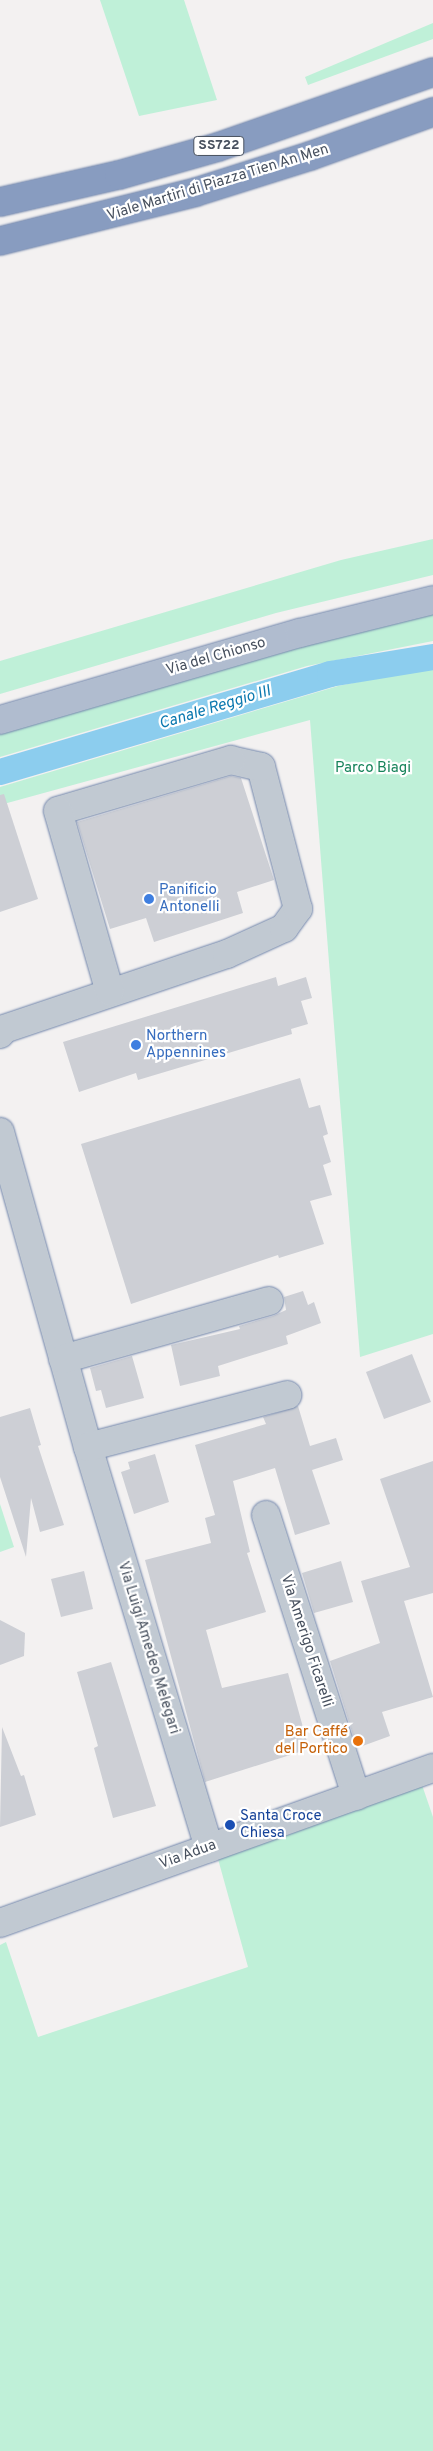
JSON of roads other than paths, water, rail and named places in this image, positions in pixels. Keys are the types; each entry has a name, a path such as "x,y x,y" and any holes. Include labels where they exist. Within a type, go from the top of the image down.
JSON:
{"highway":[{"name":"SS722","path":"0,202 120,175 218,147 433,72"},
{"name":"Viale Martiri di Piazza Tien An Men","path":"0,241 196,192 310,156 433,112"}],"main road":[{"name":"Via del Chionso","path":"0,720 300,633 433,600"}],"street":[{"path":"0,1034 4,1029 227,954 284,928 298,909 261,767 230,760 58,811 110,992"},
{"name":"Via Luigi Amedeo Melegari","path":"0,1132 88,1447 209,1848"},
{"path":"63,1359 269,1301"},
{"path":"88,1447 287,1395"},
{"name":"Via Amerigo Ficarelli","path":"266,1515 356,1796"},
{"name":"Via Adua","path":"0,1922 356,1796 431,1777"}],"waterway":[{"name":"Canale Reggio III","path":"0,772 330,674 433,657"}],"place":[{"name":"Panificio Antonelli","path":"149,899"},
{"name":"Northern Appennines","path":"136,1045"},
{"name":"Bar Caffé del Portico","path":"358,1741"},
{"name":"Santa Croce Chiesa","path":"230,1825"}],"park label":[{"name":"Parco Biagi","path":"373,769"}]}
